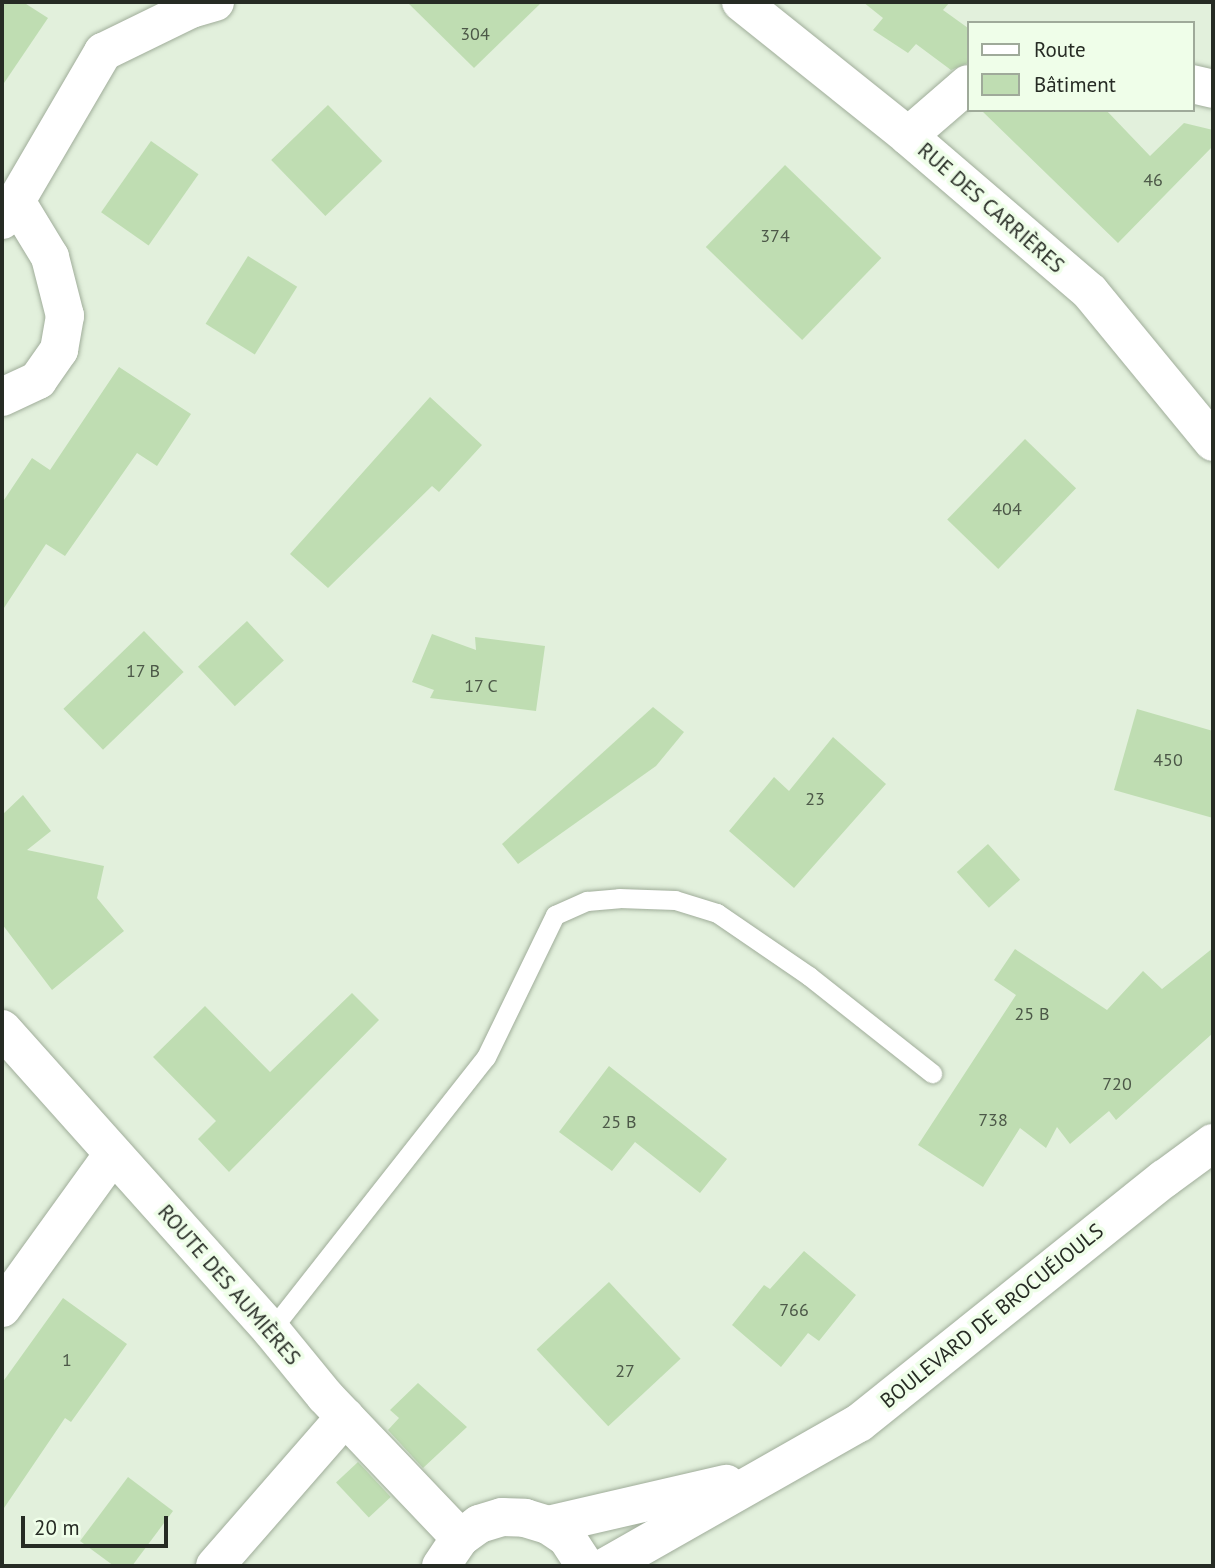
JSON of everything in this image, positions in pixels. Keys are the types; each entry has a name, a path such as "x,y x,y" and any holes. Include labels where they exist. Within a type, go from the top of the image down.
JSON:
{"street":[{"path":"2,397 38,380 59,350 65,316 50,257 9,210 103,52 191,9 215,2"},
{"name":"RUE DES CARRIÈRES","path":"741,2 908,136 1090,292 1213,442"},
{"path":"908,136 967,84"},
{"path":"1194,84 1213,89"},
{"name":"ROUTE DES AUMIÈRES","path":"2,1029 271,1330 345,1417 450,1552"},
{"name":"BOULEVARD DE BROCUÉJOULS","path":"607,1566 859,1423 1164,1179 1213,1143"},
{"path":"2,1308 113,1154"},
{"path":"215,1566 345,1417"},
{"name":"BOULEVARD DE BROCUÉJOULS","path":"548,1525 762,1476"},
{"path":"450,1552 479,1524 502,1517 525,1518 548,1525 566,1538 585,1566"}],"lane":[{"path":"271,1330 442,1117 486,1056 555,915 586,901 619,898 675,900 717,913 809,976 932,1073"}],"building":[{"path":"2,2 23,2 48,18 2,86"},
{"path":"407,2 542,2 474,68"},
{"path":"863,2 950,2 943,10 967,27 967,63 951,70 916,44 908,53 873,30 883,18"},
{"path":"328,105 382,161 325,216 271,160"},
{"path":"983,112 1108,112 1150,156 1184,123 1213,130 1213,146 1118,243"},
{"path":"151,141 199,174 149,246 101,212"},
{"path":"785,165 881,258 802,340 706,247"},
{"path":"248,256 297,287 255,355 206,324"},
{"path":"119,367 191,414 157,466 137,453 65,556 46,544 2,611 2,503 32,458 50,470"},
{"path":"430,397 482,445 439,492 432,486 328,588 290,554"},
{"path":"1025,439 1076,488 998,569 947,520"},
{"path":"247,621 284,660 235,706 198,667"},
{"path":"144,631 184,672 103,750 63,709"},
{"path":"432,634 476,650 475,637 545,646 536,711 430,698 434,690 412,682"},
{"path":"653,707 684,732 656,766 518,864 502,844"},
{"path":"1137,709 1213,731 1213,818 1114,790"},
{"path":"833,737 886,784 794,888 729,831 774,777 789,791"},
{"path":"23,795 51,831 27,850 104,866 97,898 124,931 52,990 2,924 2,815"},
{"path":"988,844 1020,880 989,908 957,872"},
{"path":"1213,948 1213,1033 1116,1120 1109,1111 1070,1144 1057,1127 1046,1148 1020,1128 983,1187 918,1145 1016,995 994,980 1015,949 1107,1010 1143,971 1162,989"},
{"path":"352,993 379,1020 229,1172 198,1139 216,1121 153,1057 205,1006 270,1072"},
{"path":"609,1066 727,1159 700,1193 635,1142 612,1171 559,1132"},
{"path":"804,1251 856,1295 819,1341 808,1333 781,1367 732,1325 764,1285 770,1289"},
{"path":"609,1282 681,1359 608,1426 537,1350"},
{"path":"63,1298 127,1344 71,1422 65,1418 2,1511 2,1383"},
{"path":"418,1383 467,1427 423,1468 388,1430 399,1418 390,1410"},
{"path":"358,1462 391,1497 369,1518 336,1482"},
{"path":"128,1477 173,1511 132,1566 114,1566 80,1541"}]}
